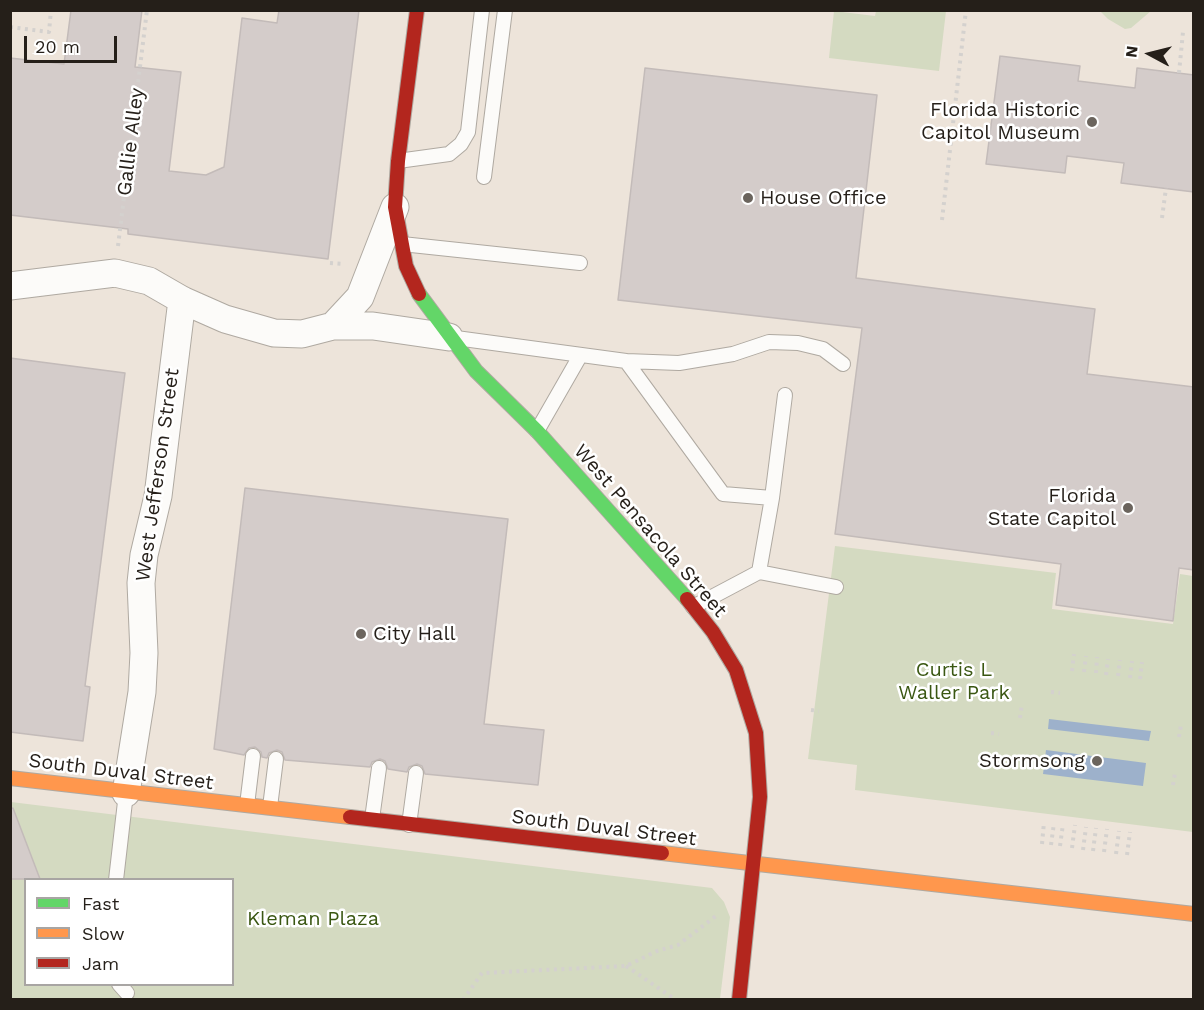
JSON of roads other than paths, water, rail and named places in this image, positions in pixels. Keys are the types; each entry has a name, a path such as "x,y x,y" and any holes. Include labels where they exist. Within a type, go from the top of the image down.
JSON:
{"main road":[{"path":"417,10 398,161 395,207 400,244 407,269 422,302 449,337"},
{"name":"West Pensacola Street","path":"449,337 476,371 537,431 693,607 711,629 736,670 756,732 760,797 739,999"},
{"name":"South Duval Street","path":"10,778 1194,914"}],"street":[{"path":"333,326 360,297 395,207"},
{"path":"10,286 115,273 148,281 182,300 225,319 274,333 302,334 333,326 373,326 449,337"},
{"name":"West Jefferson Street","path":"126,793 142,692 141,583 144,555 158,496 182,300"}],"lane":[{"path":"398,161 449,154 461,144 468,132 482,10"},
{"path":"484,177 505,10"},
{"path":"400,244 580,263"},
{"path":"449,337 580,356 679,363 733,354 769,342 798,343 823,349 843,364"},
{"path":"537,431 580,356"},
{"path":"626,361 723,494 772,498"},
{"path":"759,572 772,498 785,395"},
{"path":"693,607 759,572 836,587"},
{"path":"247,807 253,756"},
{"path":"270,809 276,759"},
{"path":"372,821 378,768"},
{"path":"409,825 416,773"},
{"path":"116,878 126,793"}],"water":[{"path":"1049,719 1151,731 1149,741 1048,729"},
{"path":"1046,750 1146,763 1143,786 1043,774"}],"place":[{"name":"Florida Historic Capitol Museum","path":"1092,122"},
{"name":"House Office","path":"748,198"},
{"name":"Florida State Capitol","path":"1128,508"},
{"name":"City Hall","path":"361,634"},
{"name":"Stormsong","path":"1097,761"}],"park label":[{"name":"Curtis L Waller Park","path":"954,682"},
{"name":"Kleman Plaza","path":"313,919"}]}
